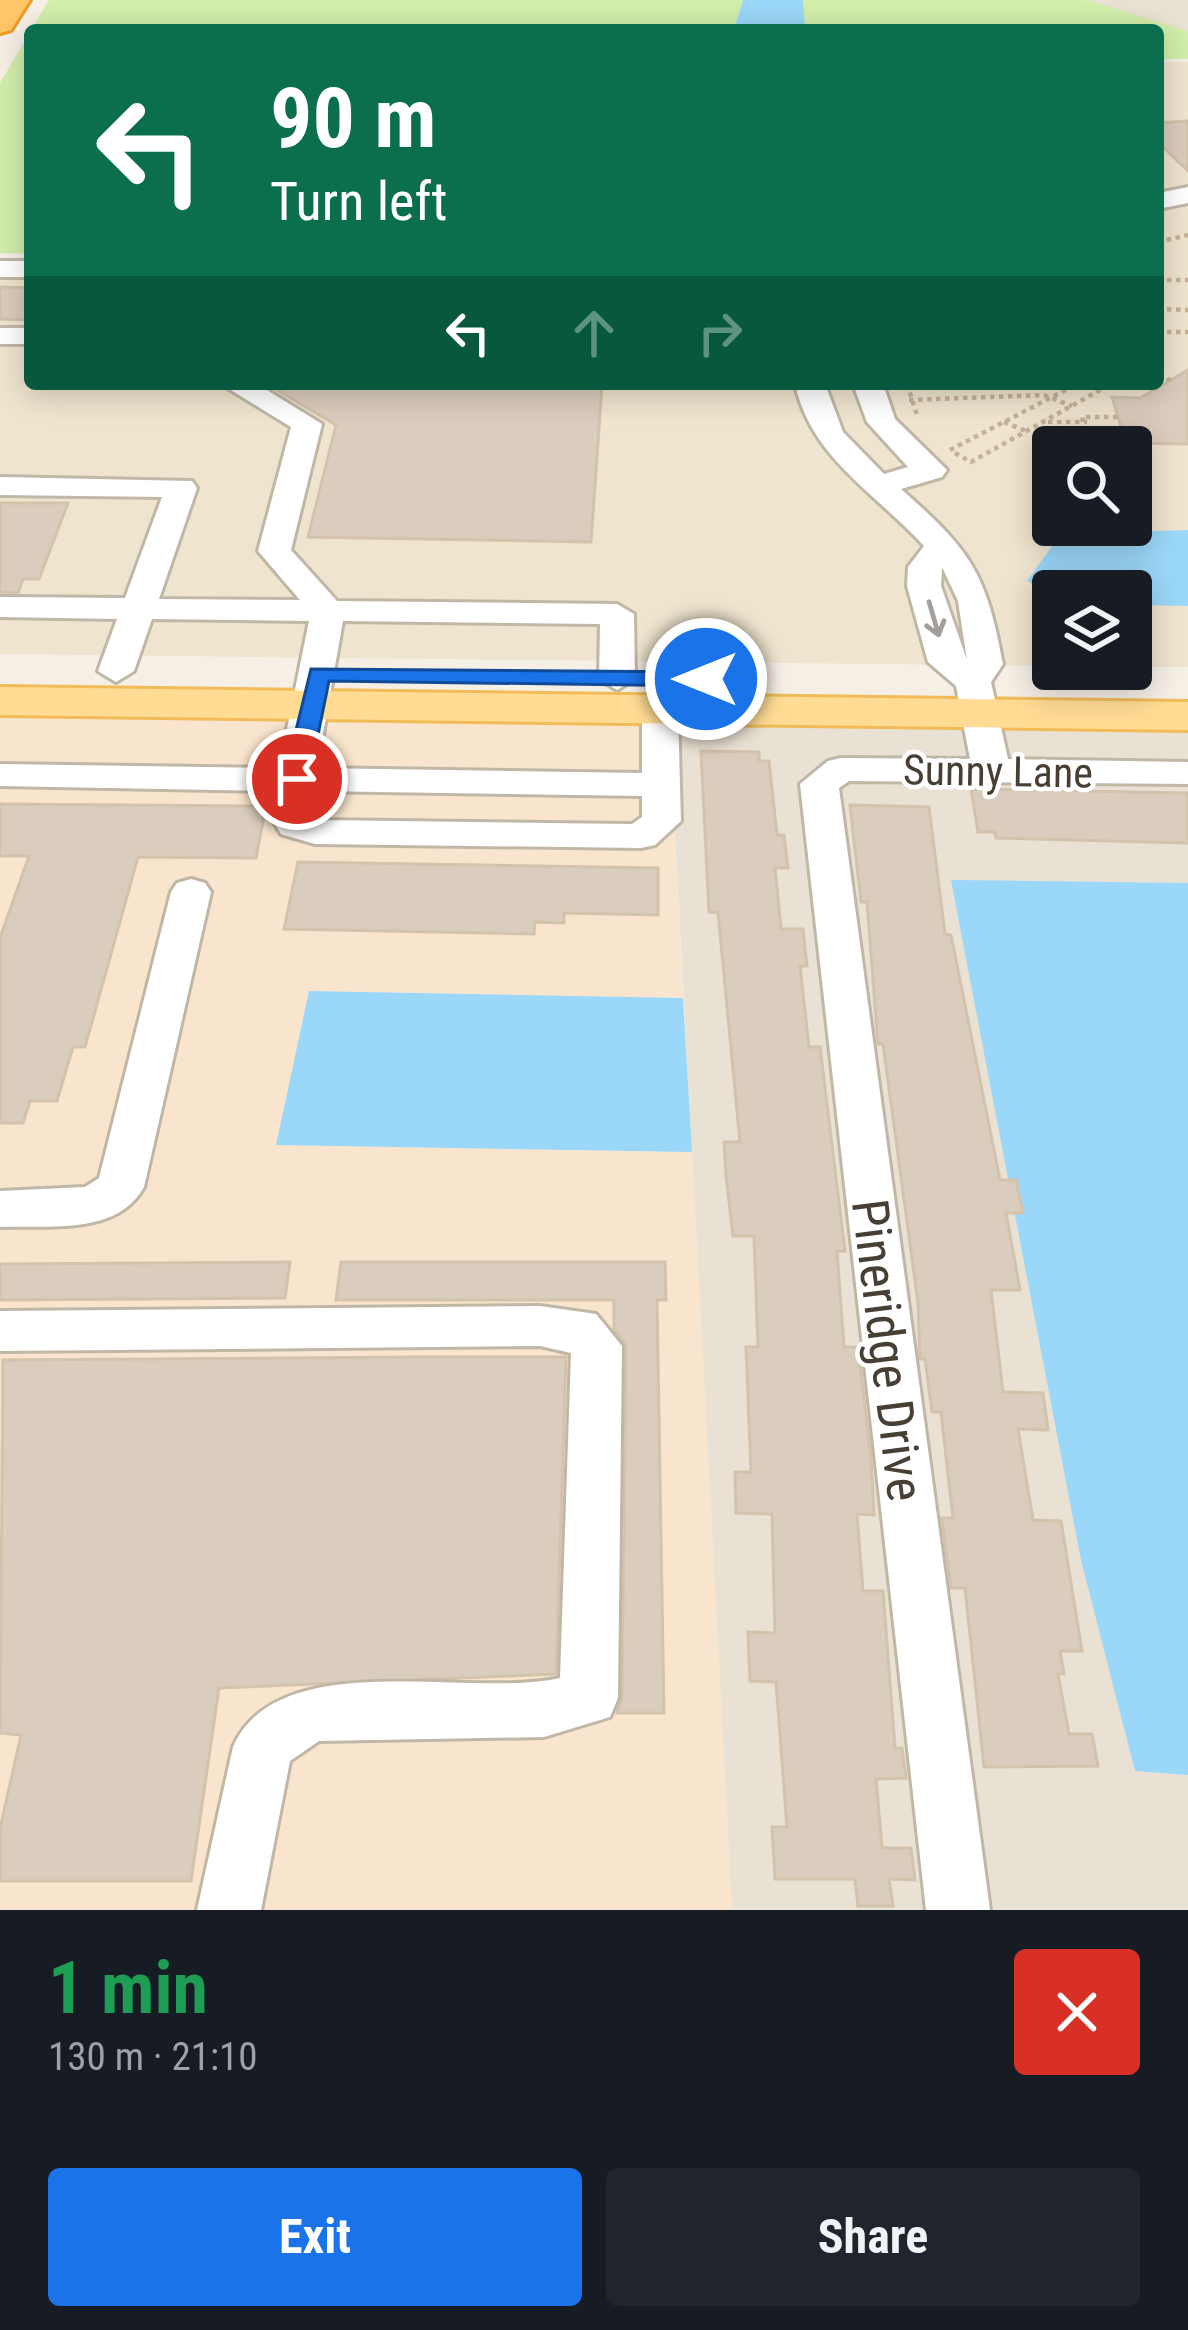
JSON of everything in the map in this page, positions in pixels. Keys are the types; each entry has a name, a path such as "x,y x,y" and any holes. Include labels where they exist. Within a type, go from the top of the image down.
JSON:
{"highway":[{"path":"0,24 15,0"}],"main road":[{"path":"0,670 116,671 316,690 660,710 976,698 1188,683"},
{"path":"0,701 617,679 976,698 1188,716"}],"street":[{"path":"247,390 307,424 274,550 328,611"},
{"path":"811,390 814,410 833,444 930,530 940,547 925,567 924,586 946,662 976,698 991,770"},
{"path":"870,390 886,430 931,470 881,484"},
{"path":"0,486 181,488 116,671"},
{"path":"0,607 617,614 617,679"},
{"path":"328,611 289,816 295,826 315,832 641,836 658,827 660,710"},
{"name":"Sunny Lane","path":"818,789 824,776 841,769 1188,773"},
{"path":"0,775 297,779"},
{"name":"Pineridge Drive","path":"818,789 958,1910"},
{"path":"0,1209 77,1209 95,1205 120,1187 191,892"},
{"path":"0,1331 540,1326 578,1328 597,1346 589,1698 544,1709 319,1713 283,1726 263,1747 229,1910"}],"path":[{"path":"1164,379 1172,379"},
{"path":"991,390 994,397"},
{"path":"1025,390 1026,396"},
{"path":"950,450 1068,390"},
{"path":"971,462 1100,390"},
{"path":"909,400 1026,396 1072,406"},
{"path":"1029,410 1048,420 1118,417"},
{"path":"1004,422 1027,431"}],"shaded area":[{"path":"1087,0 1188,0 1188,31 1164,24 1123,15"},
{"path":"1164,62 1188,62 1188,667 1152,667 1152,570 1032,570 1032,666 0,654 0,258 24,258 24,390 1164,390"},
{"path":"0,711 669,720 683,998 309,991 277,1145 692,1152 732,1910 0,1910"},
{"path":"669,720 966,724 973,759 826,761 801,778 800,797 931,1910 732,1910"},
{"path":"997,724 1188,726 1188,762 1005,759"},
{"path":"845,780 1188,784 1188,883 951,881 1135,1771 1188,1775 1188,1910 984,1910 836,784"}],"green space":[{"path":"49,0 743,0 735,24 35,24"},
{"path":"803,0 1087,0 1188,31 1188,59 1164,59 1164,24 804,24"},
{"path":"24,42 24,254 0,253 0,83"}],"water":[{"path":"743,0 803,0 805,24 736,24"},
{"path":"1188,530 1188,606 1152,605 1152,570 1035,570 1052,546 1152,546 1152,531"},
{"path":"951,880 1188,883 1188,1775 1135,1771 1081,1560"},
{"path":"309,991 683,998 692,1152 276,1145"}],"building":[{"path":"1188,121 1188,171 1164,148 1164,123"},
{"path":"0,287 24,288 24,320 0,319"},
{"path":"1188,370 1188,444 1152,443 1152,426 1121,426 1112,397 1140,398 1164,390 1164,384"},
{"path":"277,390 602,390 591,542 308,537 336,425"},
{"path":"0,503 68,503 39,579 23,579 18,593 0,592"},
{"path":"701,751 759,752 759,761 769,761 777,835 784,835 788,868 775,868 781,929 803,929 807,966 800,966 809,1047 820,1047 845,1251 837,1251 844,1347 858,1347 871,1458 874,1515 857,1514 863,1591 883,1591 895,1748 902,1748 906,1778 876,1779 882,1848 911,1848 915,1880 889,1879 893,1906 858,1906 855,1879 775,1879 772,1827 787,1827 776,1682 750,1681 748,1632 775,1633 772,1514 736,1513 735,1472 751,1472 746,1347 758,1347 754,1236 733,1236 726,1175 724,1142 740,1142 718,912 709,912"},
{"path":"971,789 1188,793 1188,843 996,838 995,832 978,832"},
{"path":"0,804 266,806 256,858 138,857 85,1047 73,1047 57,1101 30,1101 23,1123 0,1123 0,938 29,856 0,856"},
{"path":"850,805 929,807 945,934 951,935 1000,1180 1016,1180 1023,1213 1006,1213 1020,1290 991,1290 1003,1392 1043,1393 1048,1430 1018,1429 1033,1520 1061,1521 1082,1651 1060,1651 1064,1674 1058,1674 1069,1734 1092,1734 1098,1766 984,1767 965,1588 951,1588 942,1518 953,1518 941,1412 932,1412 925,1359 920,1359 918,1303 883,1044 878,1044 867,902 861,902"},
{"path":"298,862 658,868 658,915 564,913 564,923 535,922 534,934 284,929"},
{"path":"290,1262 285,1298 0,1300 0,1264"},
{"path":"341,1262 665,1262 666,1300 657,1300 664,1713 617,1713 622,1698 626,1346 614,1329 614,1300 336,1300"},
{"path":"566,1357 556,1674 219,1688 191,1881 0,1881 0,1829 21,1735 0,1733 3,1360"}],"route":[{"path":"297,779 319,674 706,679"}]}
